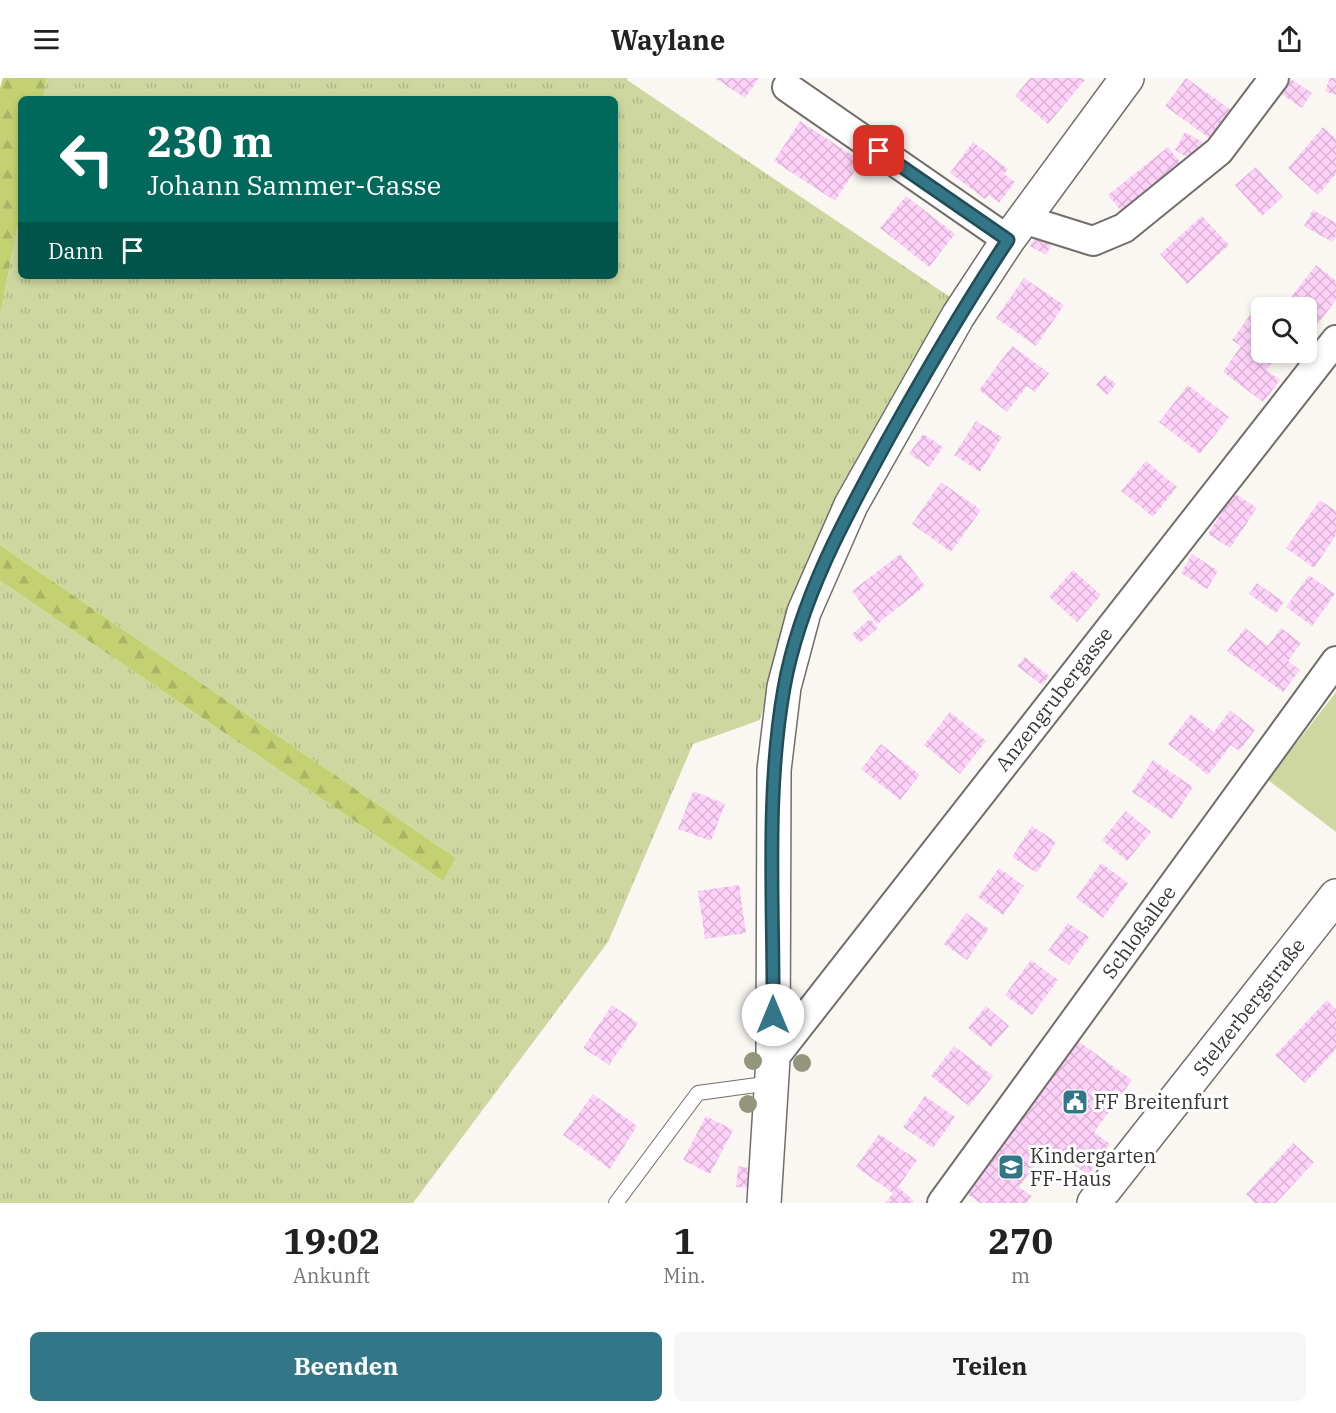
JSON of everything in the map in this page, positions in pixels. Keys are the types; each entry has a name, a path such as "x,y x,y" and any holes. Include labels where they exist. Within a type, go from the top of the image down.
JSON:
{"street":[{"path":"764,1203 772,1071 774,770 784,687 804,612 851,506 958,316 1016,230 1127,78"},
{"path":"787,87 1016,230 1093,241 1124,228 1219,151 1274,78"},
{"name":"Anzengrubergasse","path":"772,1071 1336,339"},
{"name":"Schloßallee","path":"942,1203 1336,661"},
{"name":"Stelzerbergstraße","path":"1094,1203 1336,896"}],"lane":[{"path":"616,1203 698,1093 772,1071"}],"green space":[{"path":"3,78 47,78 44,96 18,96 18,225 0,315 0,88"},
{"path":"47,78 628,78 627,80 950,297 797,586 760,720 693,744 608,942 413,1203 0,1203 0,581 443,881 456,858 0,545 0,315 18,225 18,279 618,279 618,96 44,96"},
{"path":"0,545 456,858 443,881 0,581"},
{"path":"1336,692 1336,832 1268,780"}],"building":[{"path":"715,78 759,78 745,98"},
{"path":"1030,78 1082,78 1085,80 1048,124 1015,96"},
{"path":"1186,78 1234,112 1213,141 1165,106"},
{"path":"1330,78 1336,78 1336,95 1325,91"},
{"path":"1291,79 1312,93 1302,108 1281,94"},
{"path":"800,121 861,161 835,201 774,161"},
{"path":"1323,127 1336,139 1336,174 1318,195 1288,168"},
{"path":"1185,132 1211,147 1200,165 1175,150"},
{"path":"973,142 1008,169 1004,174 1015,182 999,203 989,195 985,199 950,173"},
{"path":"1168,147 1185,168 1125,216 1108,195"},
{"path":"1256,167 1283,197 1262,216 1235,185"},
{"path":"906,196 955,234 929,267 880,228"},
{"path":"1313,210 1336,223 1336,236 1332,242 1304,226"},
{"path":"1202,216 1229,245 1187,284 1160,254"},
{"path":"1037,235 1052,244 1046,255 1030,246"},
{"path":"1316,265 1336,281 1336,300 1317,325 1317,297 1291,297"},
{"path":"1024,278 1064,305 1036,346 996,318"},
{"path":"1251,316 1251,363 1272,363 1266,370 1280,380 1263,402 1223,372 1241,346 1232,340"},
{"path":"1012,346 1049,373 1035,392 1027,386 1007,412 979,390"},
{"path":"1105,375 1116,384 1107,395 1096,385"},
{"path":"1188,385 1229,417 1200,454 1159,422"},
{"path":"976,421 1002,437 980,472 954,455"},
{"path":"923,434 943,447 929,467 909,454"},
{"path":"1146,461 1177,487 1153,517 1121,491"},
{"path":"941,482 981,510 951,552 912,524"},
{"path":"1234,493 1257,508 1230,548 1208,534"},
{"path":"1320,500 1336,511 1336,535 1314,568 1286,548"},
{"path":"900,554 925,586 877,624 852,591"},
{"path":"1192,554 1218,571 1207,589 1181,573"},
{"path":"1073,570 1101,595 1077,622 1049,597"},
{"path":"1309,575 1335,594 1312,626 1286,607"},
{"path":"1257,583 1284,602 1276,613 1249,594"},
{"path":"870,619 878,628 860,643 852,634"},
{"path":"1245,628 1268,646 1281,628 1301,643 1288,661 1300,670 1283,692 1227,651"},
{"path":"1025,657 1049,676 1042,685 1017,666"},
{"path":"1230,710 1255,730 1239,751 1231,745 1208,775 1168,744 1191,714 1214,732"},
{"path":"950,712 986,741 960,774 924,745"},
{"path":"881,744 920,775 900,800 861,769"},
{"path":"1153,760 1193,787 1172,819 1132,792"},
{"path":"693,791 725,804 711,841 678,829"},
{"path":"1126,811 1151,832 1127,861 1102,840"},
{"path":"1032,826 1056,842 1037,873 1012,857"},
{"path":"1101,863 1128,883 1103,918 1076,898"},
{"path":"999,868 1024,886 1003,915 978,897"},
{"path":"739,885 746,933 705,939 698,891"},
{"path":"966,913 989,929 967,960 944,944"},
{"path":"1068,923 1089,937 1069,965 1048,951"},
{"path":"1031,960 1058,980 1032,1015 1005,995"},
{"path":"1327,1000 1336,1009 1336,1049 1305,1083 1275,1055"},
{"path":"612,1005 638,1023 609,1065 583,1048"},
{"path":"986,1006 1009,1026 991,1047 968,1028"},
{"name":"FF Breitenfurt","path":"1078,1041 1132,1080 1094,1132 1110,1144 1088,1175 1049,1146 1019,1187 1032,1196 1026,1203 980,1203 967,1194"},
{"path":"954,1046 993,1076 969,1106 931,1076"},
{"path":"593,1094 637,1126 610,1169 563,1135"},
{"path":"925,1096 955,1117 933,1148 903,1127"},
{"path":"706,1116 733,1130 710,1174 683,1160"},
{"path":"879,1134 917,1160 898,1187 914,1201 912,1203 885,1203 893,1193 856,1167"},
{"path":"1293,1143 1314,1162 1276,1203 1255,1203 1246,1194"},
{"path":"738,1166 749,1168 747,1188 736,1187"}],"place":[{"name":"FF Breitenfurt","path":"1075,1102"},
{"name":"Kindergarten FF-Haus","path":"1011,1167"}],"route":[{"path":"773,1015 774,770 784,687 804,612 851,506 958,316 1008,240 879,151"}]}
